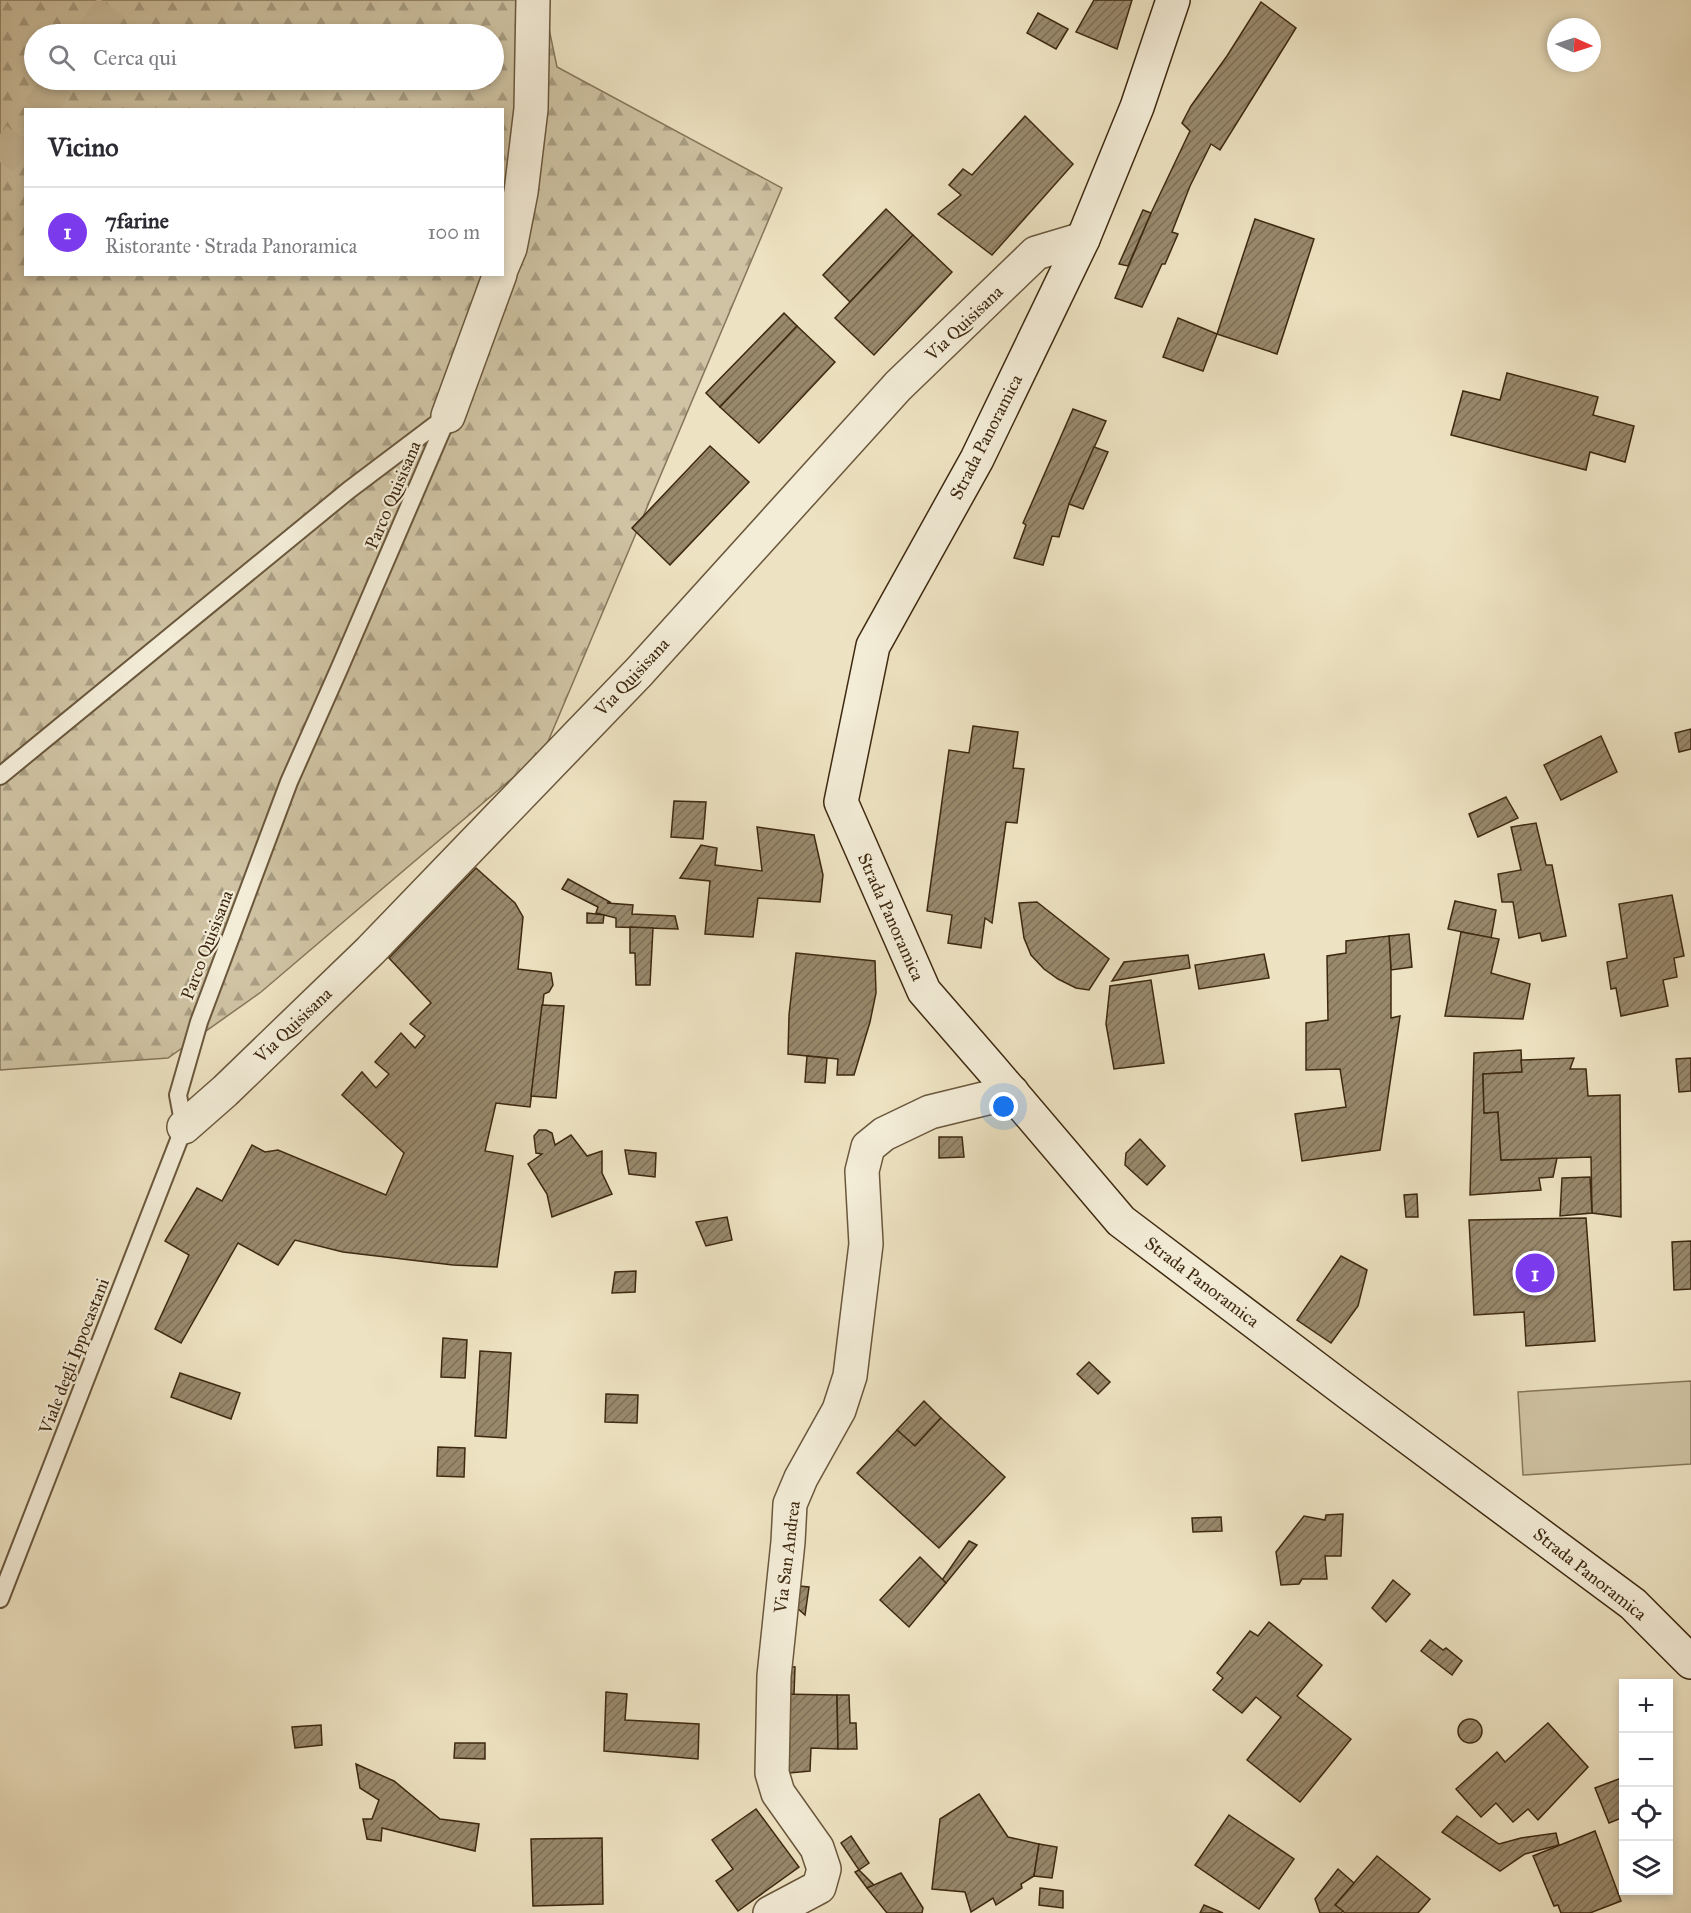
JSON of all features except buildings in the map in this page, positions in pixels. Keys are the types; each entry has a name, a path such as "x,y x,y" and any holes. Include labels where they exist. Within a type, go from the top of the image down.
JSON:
{"street":[{"path":"504,262 510,248 521,192 531,109 532,0"},
{"name":"Strada Panoramica","path":"1173,0 1137,107 1083,239 977,459 873,646 841,802 924,991 1120,1221 1633,1604 1691,1662"},
{"name":"Via Quisisana","path":"184,1127 370,951 639,672 898,386 1036,254 1083,239"},
{"path":"448,416 499,276"},
{"name":"Via San Andrea","path":"770,1913 819,1887 824,1869 817,1848 778,1793 772,1773 774,1676 790,1504 801,1478 839,1410 850,1376 866,1244 862,1171 868,1147 884,1134 930,1112 1012,1092"}],"lane":[{"name":"Parco Quisisana","path":"184,1127 178,1095 199,1022 289,782 448,416"},
{"name":"Parco Quisisana","path":"0,776 349,490 448,416"},
{"name":"Viale degli Ippocastani","path":"0,1599 184,1127"}],"green space":[{"path":"0,0 543,0 557,67 782,188 544,751 261,992 168,1058 0,1070"},
{"path":"1691,1381 1691,1464 1523,1475 1518,1392"}],"tunnel":[{"path":"99,24 117,0"},
{"path":"39,108 53,90"},
{"path":"0,162 24,130"}],"place":[{"name":"7farine","path":"1535,1273"}]}
